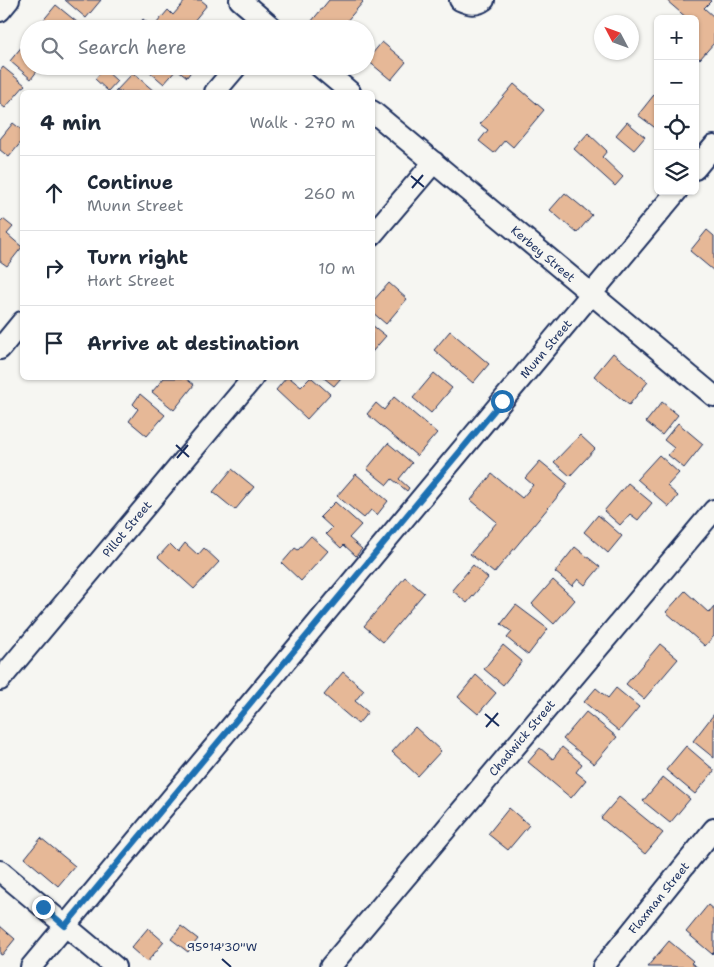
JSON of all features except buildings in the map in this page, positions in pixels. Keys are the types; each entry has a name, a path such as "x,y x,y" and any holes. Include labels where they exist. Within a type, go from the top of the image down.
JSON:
{"street":[{"path":"0,11 9,0"},
{"path":"460,0 472,4 483,2 484,0"},
{"path":"252,4 265,20"},
{"path":"217,90 229,75"},
{"path":"330,75 348,90"},
{"name":"Kerbey Street","path":"375,113 714,396"},
{"path":"699,164 714,146"},
{"path":"375,231 434,162"},
{"name":"Munn Street","path":"31,967 673,195"},
{"path":"0,349 20,324"},
{"name":"Pillot Street","path":"0,680 251,380"},
{"name":"Chadwick Street","path":"330,967 714,510"},
{"name":"Flaxman Street","path":"603,967 714,829"},
{"path":"0,871 115,967"}],"route":[{"path":"43,907 65,926 502,401"}]}
